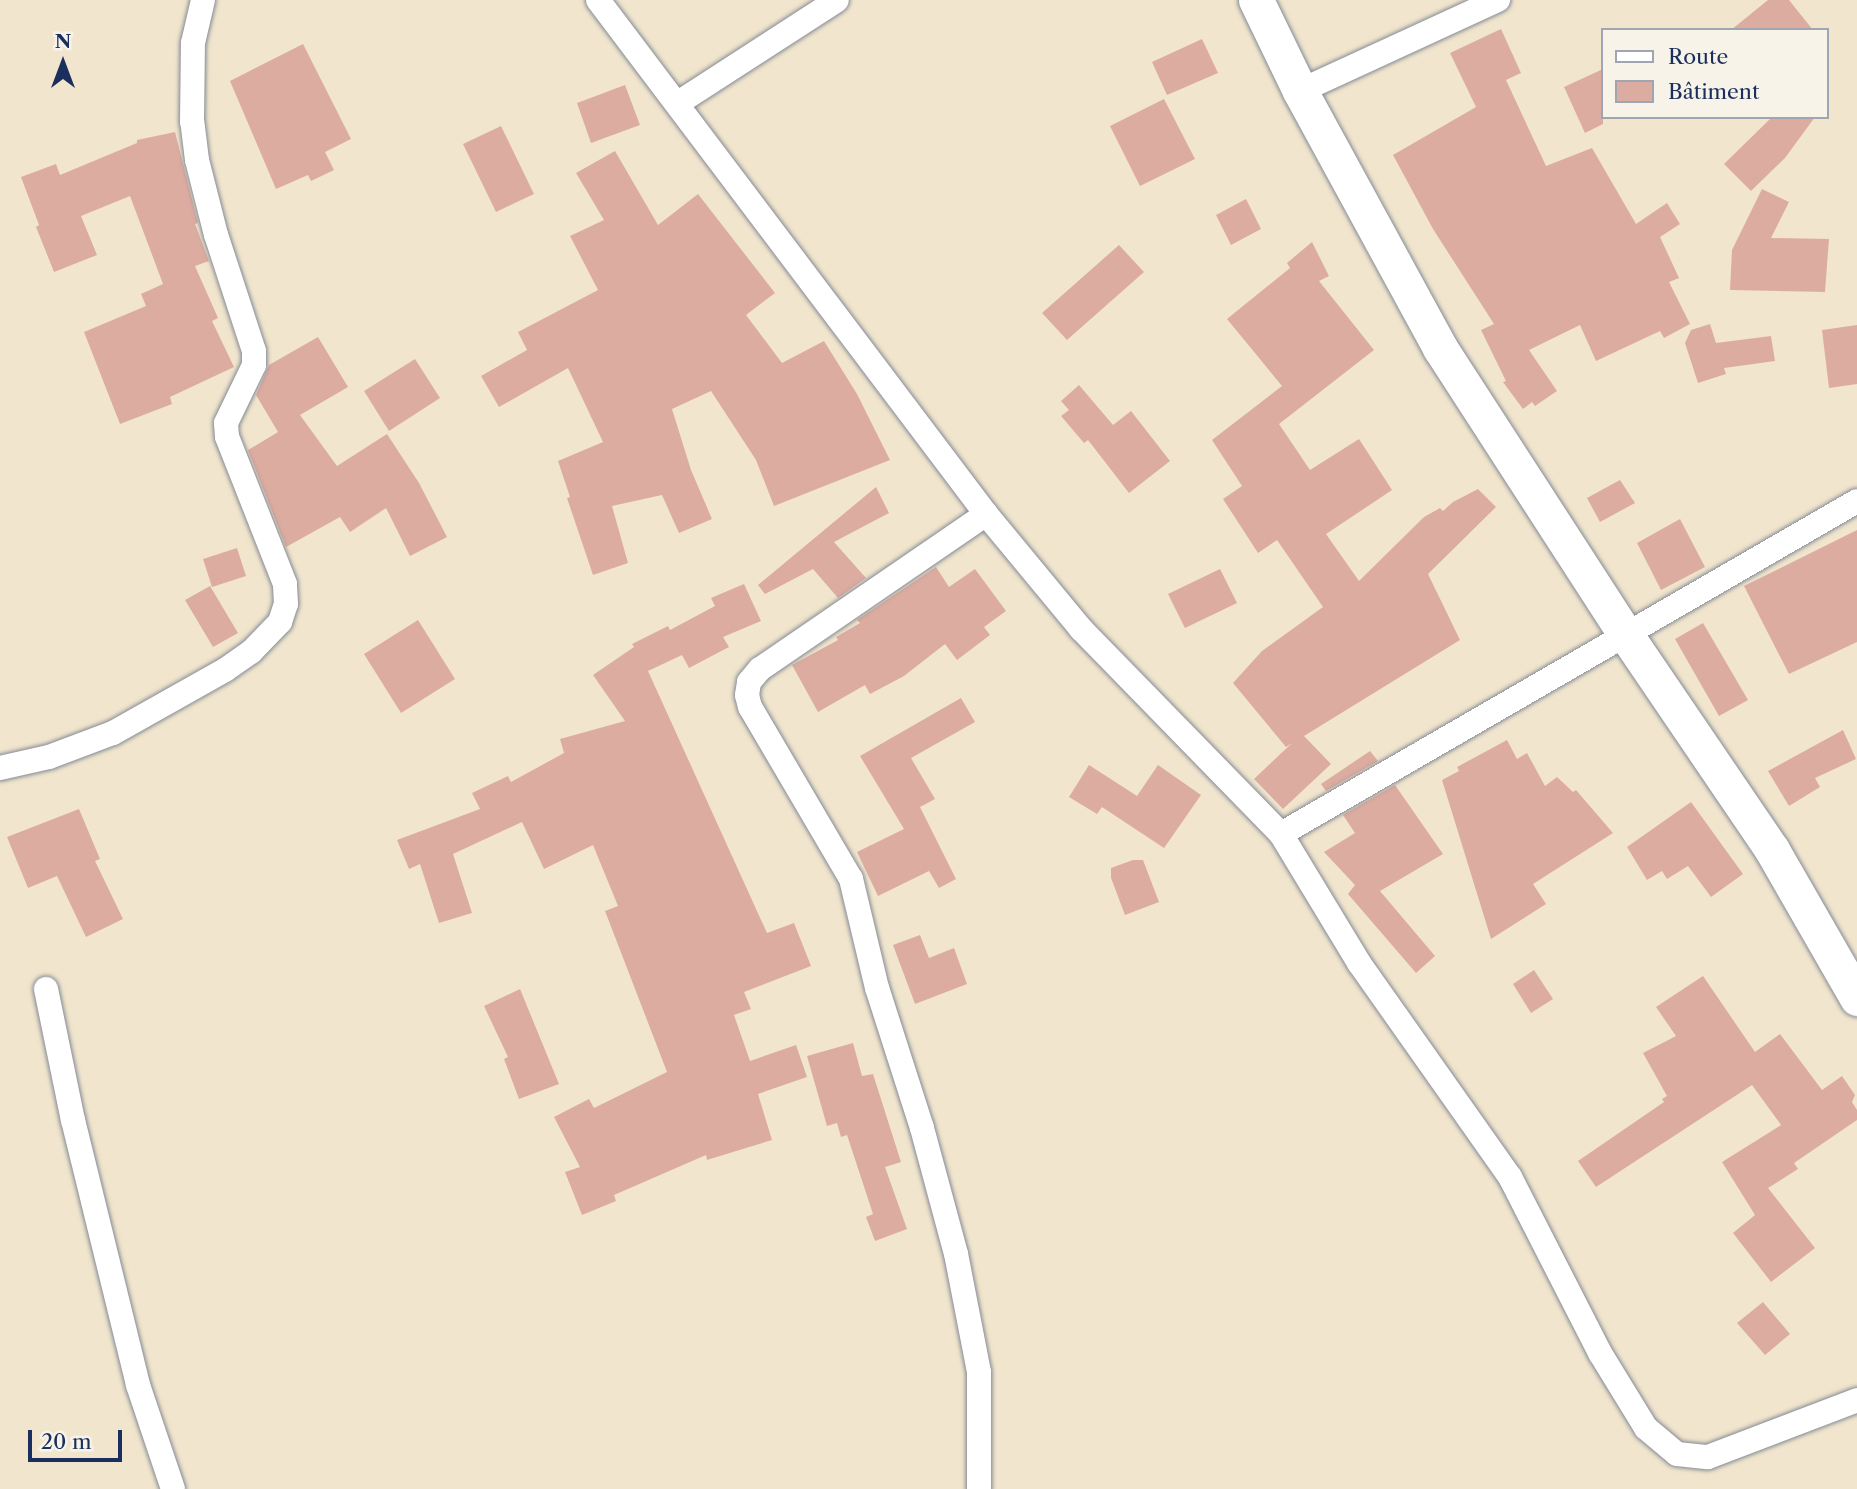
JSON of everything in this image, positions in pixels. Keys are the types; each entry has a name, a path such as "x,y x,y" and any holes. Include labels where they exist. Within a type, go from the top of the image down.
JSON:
{"street":[{"path":"0,768 49,757 113,733 225,670 251,652 280,622 286,604 285,584 227,437 226,423 254,365 254,351 216,234 197,160 192,122 193,43 203,0"},
{"path":"598,0 986,514 1081,629 1281,834 1359,963 1510,1177 1600,1353 1646,1428 1677,1454 1708,1457 1857,1400"},
{"path":"678,103 837,0"},
{"path":"1256,0 1300,91 1440,348 1626,635 1772,850 1857,998"},
{"path":"1300,91 1498,0"},
{"path":"1281,834 1857,501"},
{"path":"979,1489 979,1372 956,1254 922,1128 877,988 851,879 750,707 747,695 749,682 760,669 986,514"},
{"path":"46,989 73,1120 138,1385 173,1489"}],"building":[{"path":"1768,0 1789,0 1811,28 1733,28"},
{"path":"1501,29 1521,73 1506,80 1546,166 1592,148 1636,224 1667,203 1680,224 1660,237 1679,278 1669,282 1690,324 1664,338 1660,331 1596,361 1580,325 1529,350 1557,391 1535,406 1532,402 1523,409 1503,382 1506,381 1481,330 1494,324 1433,229 1393,155 1476,107 1450,53"},
{"path":"1202,39 1218,73 1167,95 1152,62"},
{"path":"303,44 351,139 325,152 334,170 311,181 308,175 276,189 230,81"},
{"path":"1602,69 1603,124 1585,133 1564,87"},
{"path":"625,85 640,125 591,143 577,103"},
{"path":"1164,99 1195,159 1140,186 1110,126"},
{"path":"1770,119 1814,119 1785,158 1751,191 1724,164"},
{"path":"501,126 534,194 496,212 463,144"},
{"path":"175,132 198,223 195,224 209,261 195,266 218,318 212,321 234,367 170,397 172,404 120,424 84,332 146,306 141,294 163,284 130,196 81,216 97,255 54,272 36,227 39,225 21,177 56,164 60,175 137,143 137,140"},
{"path":"615,151 658,225 698,194 775,293 746,315 782,363 824,341 857,394 890,460 774,506 756,460 711,391 672,409 691,470 712,519 679,533 662,495 612,506 628,563 593,575 567,498 570,497 558,461 603,442 568,368 499,407 481,376 527,350 518,332 598,290 570,236 604,220 576,173"},
{"path":"1762,189 1789,202 1771,238 1829,239 1825,292 1730,290 1732,250"},
{"path":"1246,199 1261,229 1231,245 1216,215"},
{"path":"1312,242 1329,276 1319,281 1374,350 1279,424 1310,470 1359,439 1392,490 1326,534 1359,581 1424,517 1440,508 1443,511 1453,502 1478,489 1496,507 1428,574 1460,640 1304,736 1331,764 1283,809 1254,779 1292,743 1286,747 1233,683 1262,651 1323,607 1277,540 1258,553 1223,499 1242,486 1212,440 1282,386 1227,319 1290,268 1287,263"},
{"path":"1119,245 1144,272 1067,340 1042,313"},
{"path":"1710,324 1716,343 1771,336 1775,361 1724,368 1726,374 1698,383 1685,343 1691,330"},
{"path":"1857,325 1857,384 1829,388 1822,330"},
{"path":"318,337 348,387 300,415 337,466 387,434 419,483 447,537 410,556 386,508 350,532 340,517 286,547 248,450 278,432 256,395 269,365"},
{"path":"415,359 440,398 389,431 364,391"},
{"path":"1079,385 1113,425 1131,411 1170,461 1129,493 1088,440 1084,443 1061,416 1069,410 1061,401"},
{"path":"1620,480 1635,503 1600,522 1587,498"},
{"path":"876,487 889,513 834,542 866,578 838,598 813,569 765,594 758,585"},
{"path":"1680,519 1705,567 1661,590 1637,543"},
{"path":"1857,530 1857,642 1789,674 1744,586"},
{"path":"237,548 246,576 212,587 203,559"},
{"path":"936,567 949,587 975,569 1006,611 984,627 990,635 957,660 945,644 904,676 870,694 865,685 818,712 792,665 838,640 836,637 860,623 857,620"},
{"path":"1220,569 1237,603 1185,628 1168,594"},
{"path":"744,584 761,621 723,637 729,647 689,668 682,655 648,671 767,933 794,923 811,966 744,992 751,1009 734,1015 750,1061 796,1045 807,1077 758,1094 772,1140 707,1160 706,1155 614,1195 616,1201 582,1215 565,1172 580,1167 554,1117 589,1099 594,1108 667,1072 605,911 618,906 593,845 544,869 522,822 453,854 472,913 439,923 420,864 409,869 397,840 480,809 472,793 508,776 511,782 564,753 560,739 625,721 593,675 634,647 632,644 668,626 670,630 715,606 711,598"},
{"path":"210,586 238,633 213,647 185,600"},
{"path":"418,620 455,679 401,713 364,654"},
{"path":"1703,623 1748,700 1719,716 1675,639"},
{"path":"961,698 975,722 911,758 935,799 920,807 956,879 939,888 929,871 878,896 857,852 904,829 860,756"},
{"path":"1843,730 1856,759 1815,778 1820,787 1789,806 1768,771"},
{"path":"1507,740 1517,759 1527,753 1545,786 1557,777 1573,792 1576,790 1613,833 1533,884 1546,904 1491,939 1442,780 1459,771 1457,767"},
{"path":"1370,751 1378,761 1326,791 1321,784"},
{"path":"1089,765 1137,796 1158,765 1201,795 1164,848 1102,807 1097,814 1069,797"},
{"path":"1395,785 1443,854 1380,891 1435,956 1416,973 1348,894 1355,885 1324,852 1355,833 1343,815"},
{"path":"1691,802 1743,874 1711,897 1688,866 1667,879 1662,871 1647,880 1627,847"},
{"path":"79,809 100,859 95,861 123,919 86,937 57,876 28,888 7,837"},
{"path":"1133,860 1143,860 1159,902 1125,915 1111,878 1111,868"},
{"path":"920,935 929,958 954,948 967,984 915,1004 893,945"},
{"path":"1534,970 1553,999 1531,1013 1513,984"},
{"path":"1703,976 1755,1052 1780,1034 1822,1090 1842,1076 1855,1095 1852,1102 1857,1110 1857,1120 1794,1163 1798,1169 1768,1188 1815,1248 1771,1282 1733,1233 1755,1215 1722,1162 1781,1125 1752,1085 1596,1187 1578,1161 1664,1102 1662,1099 1667,1096 1643,1053 1676,1036 1656,1007"},
{"path":"520,989 559,1084 519,1099 504,1059 508,1057 484,1006"},
{"path":"853,1043 862,1076 873,1074 901,1162 885,1167 907,1229 875,1241 866,1217 873,1214 847,1135 841,1137 837,1123 827,1126 807,1056"},
{"path":"1763,1302 1790,1334 1765,1355 1737,1323"}]}
